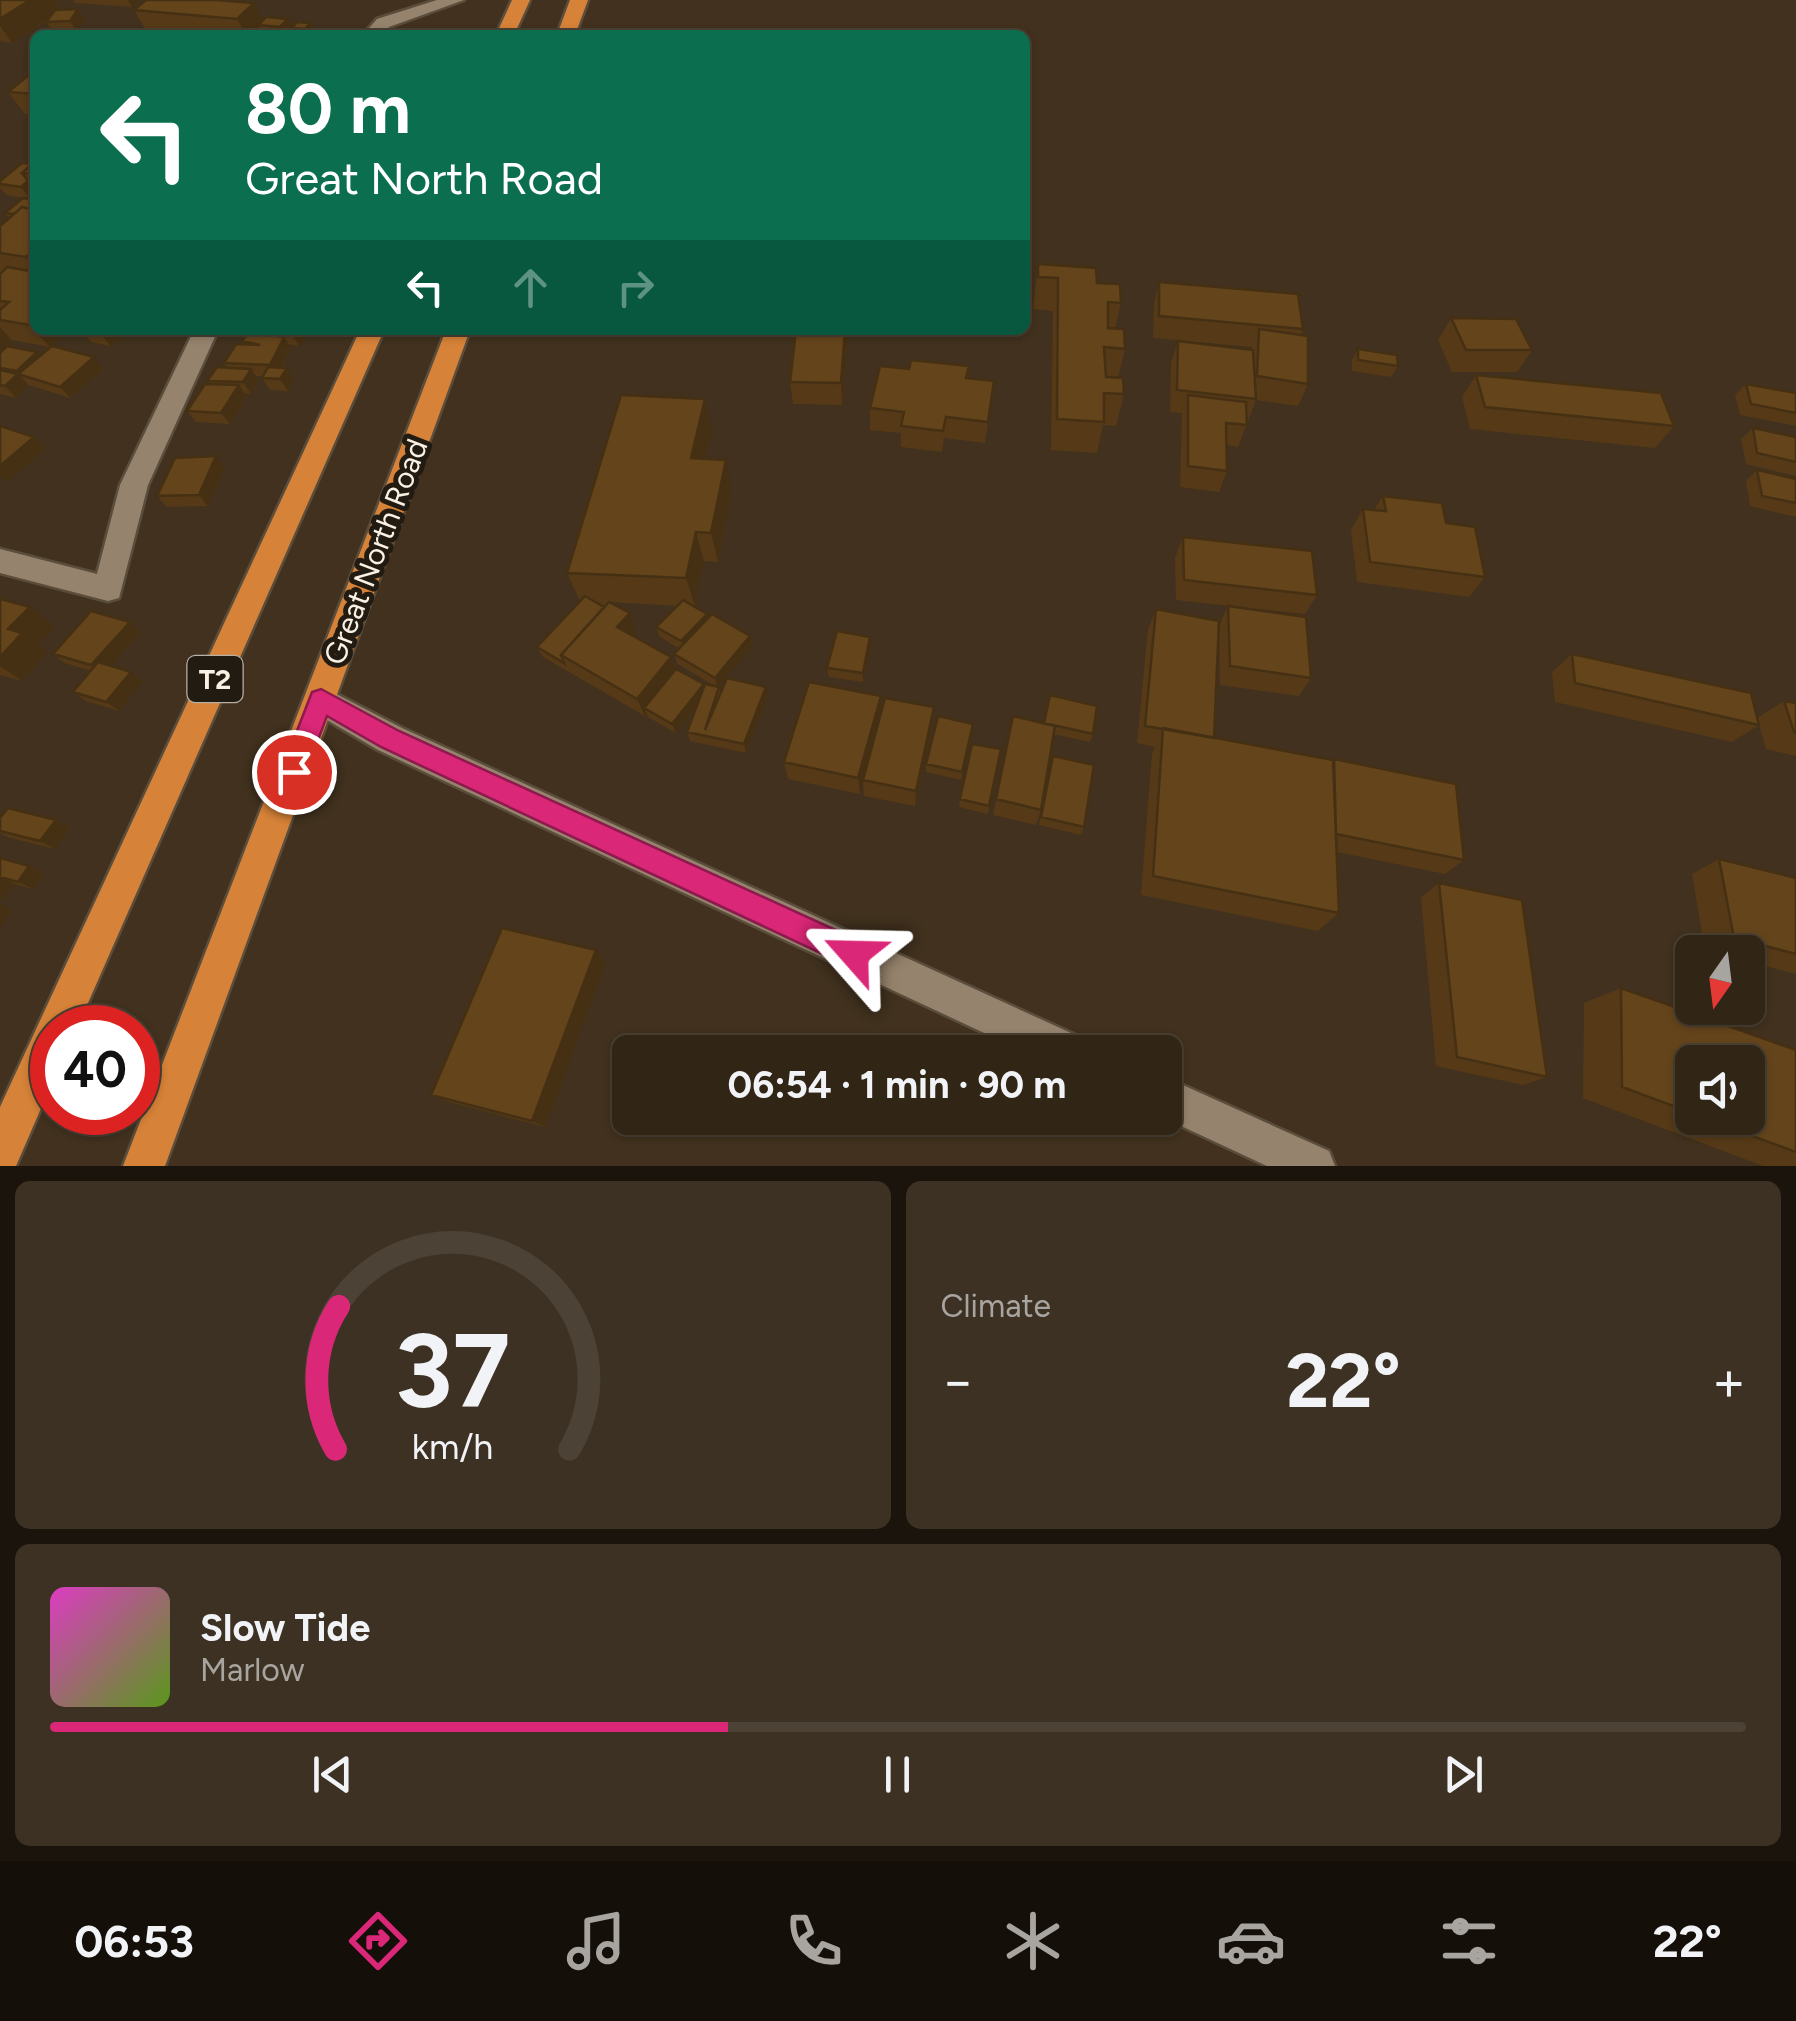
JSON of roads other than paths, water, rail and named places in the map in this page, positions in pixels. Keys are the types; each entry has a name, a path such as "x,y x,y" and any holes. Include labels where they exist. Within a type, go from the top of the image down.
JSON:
{"highway":[{"path":"507,30 521,0"},
{"path":"568,30 578,0"},
{"name":"T2","path":"67,1005 370,335"},
{"name":"Great North Road","path":"144,1166 456,335"},
{"path":"0,1154 30,1087"}],"street":[{"path":"377,30 384,23 455,0"},
{"path":"0,560 108,589 134,485 204,335"},
{"path":"321,700 390,739 1031,1035"},
{"path":"1182,1105 1314,1166"}]}
